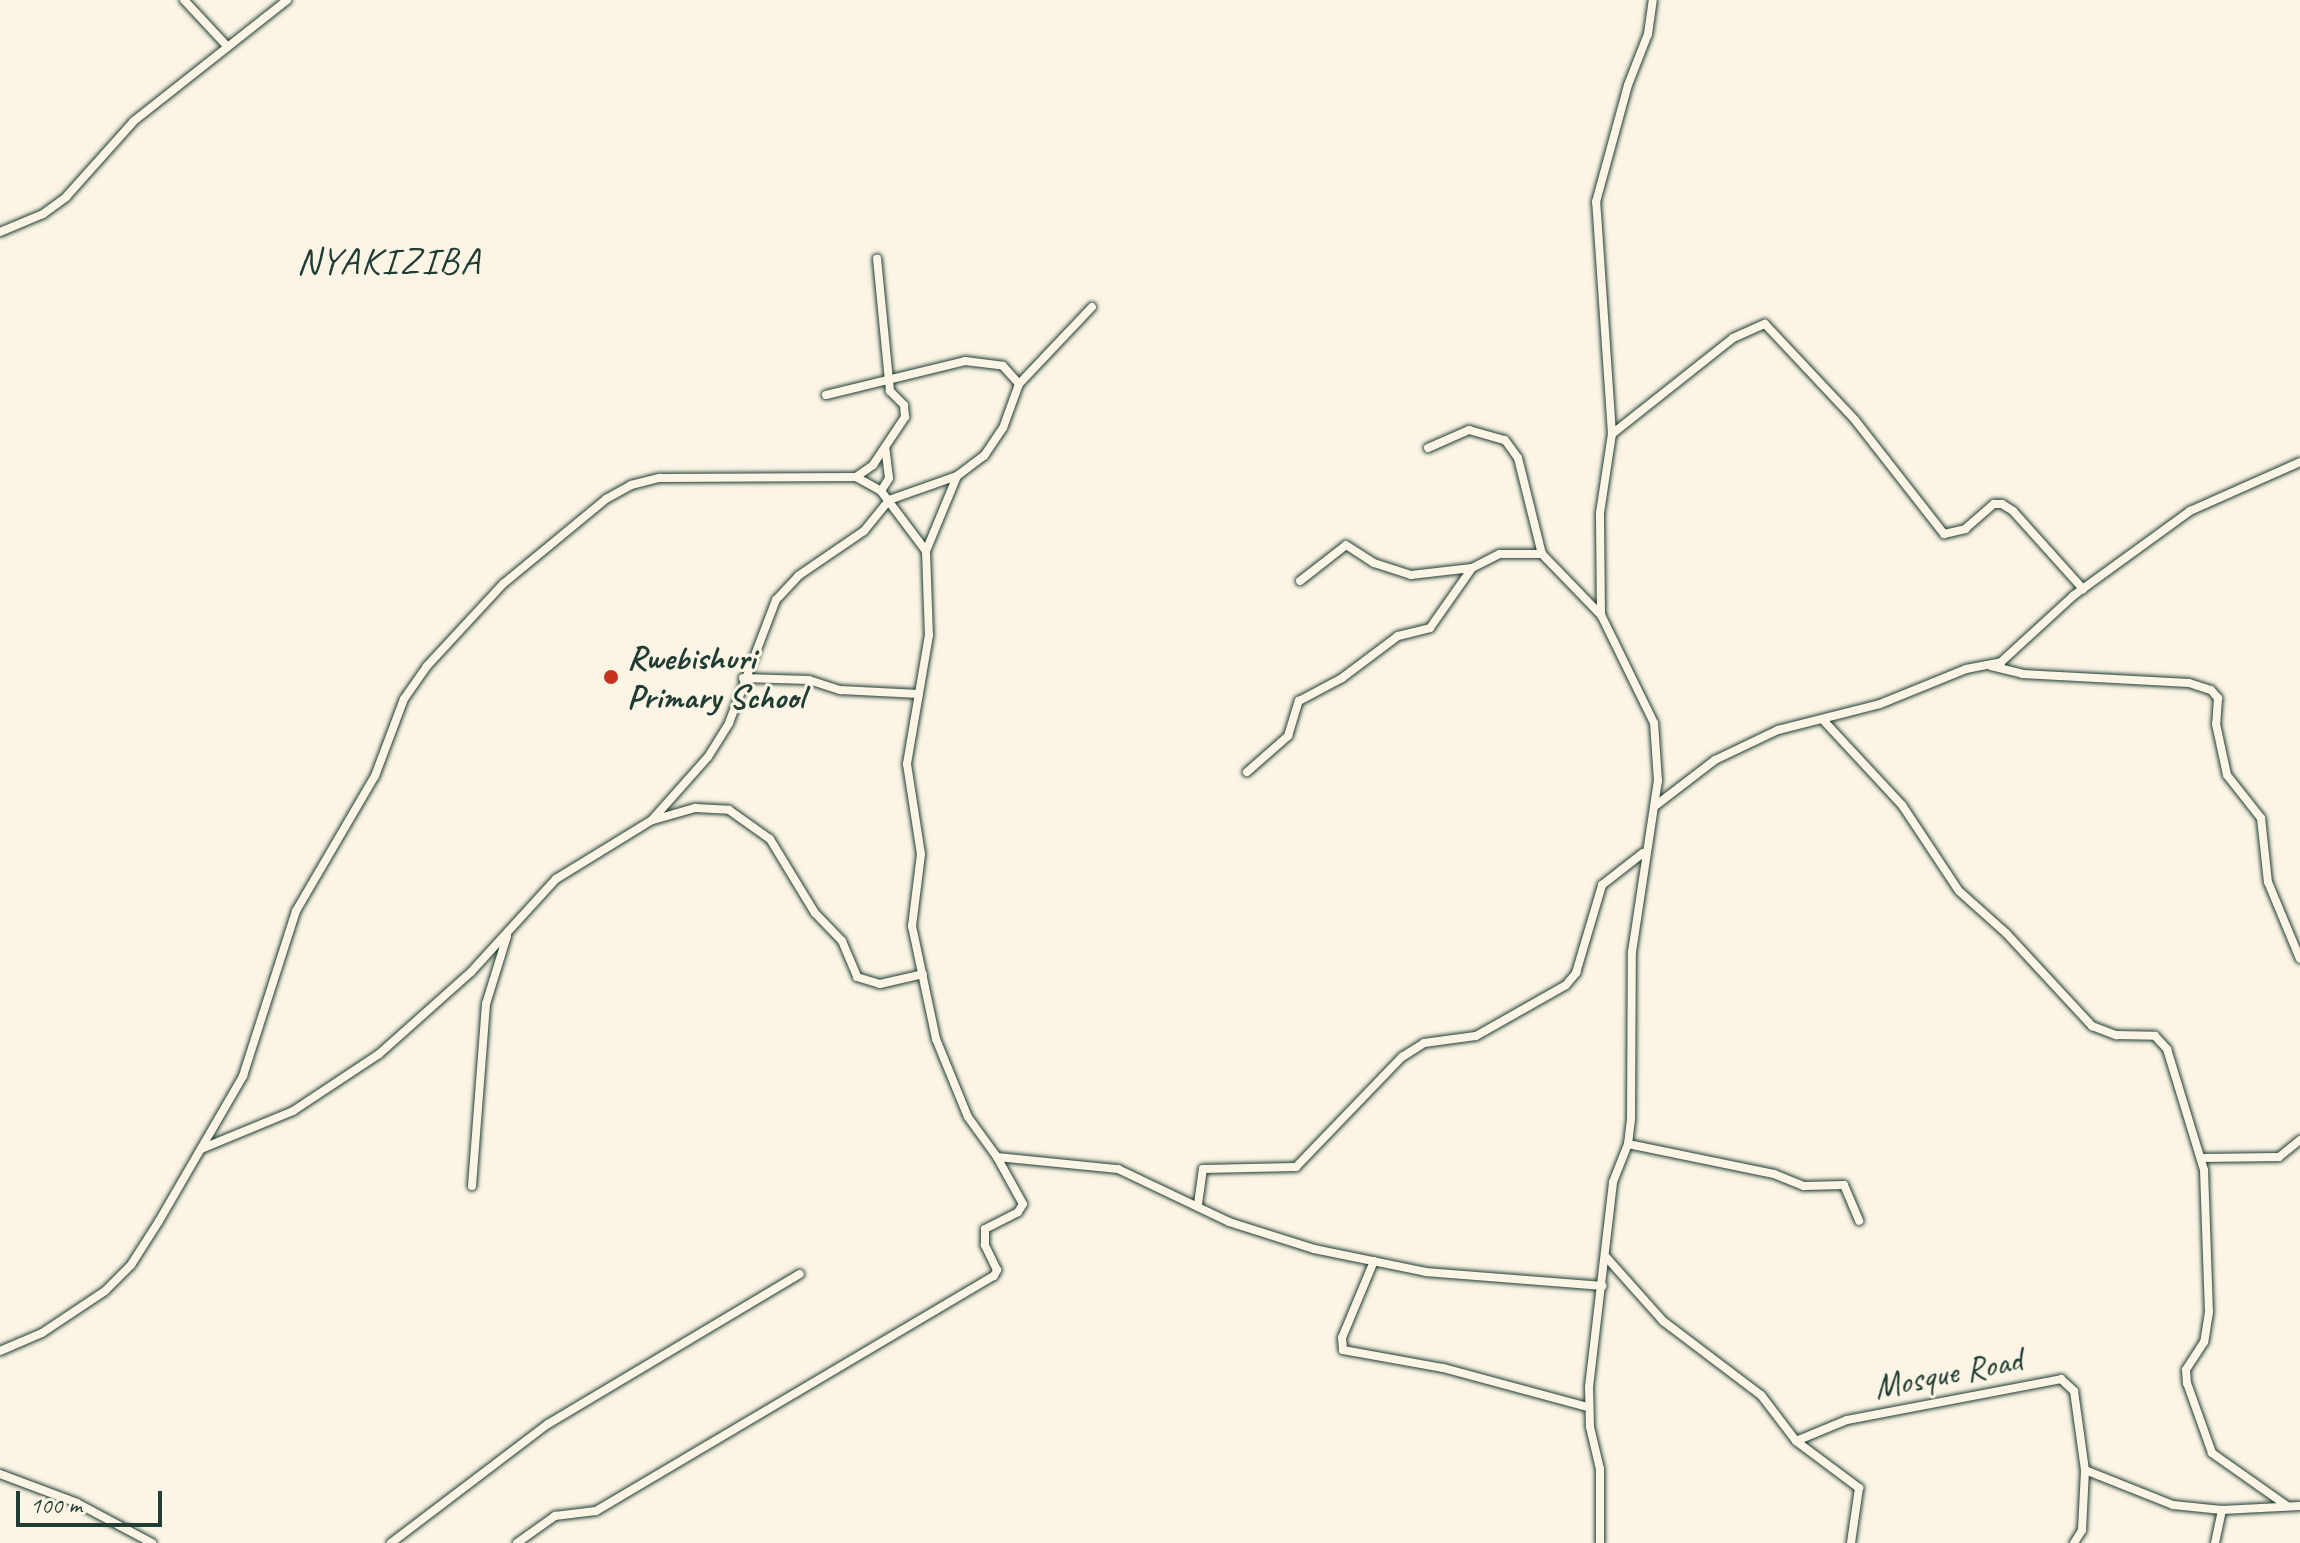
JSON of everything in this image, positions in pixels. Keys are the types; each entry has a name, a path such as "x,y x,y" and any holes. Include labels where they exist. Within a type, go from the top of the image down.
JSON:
{"street":[{"path":"184,0 225,44"},
{"path":"0,232 66,197 123,131 225,44 287,0"},
{"path":"1601,615 1600,513 1612,434 1596,202 1628,85 1648,34 1653,0"},
{"path":"856,477 885,446 905,417 904,405 890,391 877,259"},
{"path":"652,820 720,740 776,600 798,576 864,531 889,500 957,476 993,446 1019,384 1092,307"},
{"path":"1612,434 1733,338 1765,324 1855,420 1944,534 1965,529 1994,504 2002,504 2013,511 2083,589"},
{"path":"826,395 965,361 1003,366 1019,384"},
{"path":"1428,448 1469,430 1505,440 1518,458 1542,554 1601,615 1654,723 1655,806 1643,853 1632,952 1628,1144 1613,1182 1588,1407 1600,1469 1600,1543"},
{"path":"881,491 889,478 885,446"},
{"path":"1655,806 1739,746 1778,730 1823,720 1990,666 2014,654 2083,589 2190,511 2300,462"},
{"path":"517,1543 555,1516 596,1511 994,1276 997,1270 985,1245 985,1229 1018,1212 1023,1204 997,1157 968,1117 941,1052 912,926 919,824 907,764 930,610 926,551 957,476"},
{"path":"0,1351 66,1319 131,1265 256,1045 296,911 375,776 404,699 427,666 503,584 631,485 660,478 856,477 881,491 926,551"},
{"path":"1300,581 1346,545 1374,563 1411,575 1472,568 1500,554 1542,554"},
{"path":"1247,772 1288,736 1299,701 1342,678 1398,636 1430,628 1472,568"},
{"path":"1990,666 2022,674 2189,683 2211,690 2218,698 2216,724 2227,775 2261,818 2268,882 2300,959"},
{"path":"743,678 809,680 840,690 919,694"},
{"path":"1823,720 1908,812 1959,891 2006,933 2092,1026 2116,1035 2161,1039 2203,1158 2209,1312 2204,1342 2186,1370 2187,1383 2212,1453 2287,1506"},
{"path":"199,1149 293,1111 366,1063 471,972 556,879 652,820 695,808 729,810 770,839 815,913 842,941 857,977 880,984 923,974"},
{"path":"1198,1204 1203,1169 1296,1167 1402,1057 1424,1043 1476,1036 1566,985 1576,973 1602,885 1643,853"},
{"path":"472,1186 486,1004 509,932"},
{"path":"2203,1158 2279,1157 2300,1140"},
{"path":"1628,1144 1774,1174 1804,1186 1844,1185 1859,1221"},
{"path":"997,1157 1118,1169 1271,1237 1374,1261 1426,1272 1602,1286"},
{"path":"1606,1257 1663,1321 1761,1395 1796,1441 1859,1488 1851,1543"},
{"path":"1374,1261 1342,1338 1343,1350 1443,1368 1588,1407"},
{"path":"391,1543 548,1424 800,1274"},
{"name":"Mosque Road","path":"1796,1441 1847,1420 2061,1379 2074,1391 2085,1470"},
{"path":"2074,1543 2082,1530 2085,1470 2173,1505 2222,1510 2300,1506"},
{"path":"0,1474 77,1503 152,1543"},
{"path":"2215,1543 2222,1510"}],"place":[{"name":"Rwebishuri Primary School","path":"611,677"}],"district":[{"name":"NYAKIZIBA","path":"389,261"}]}
